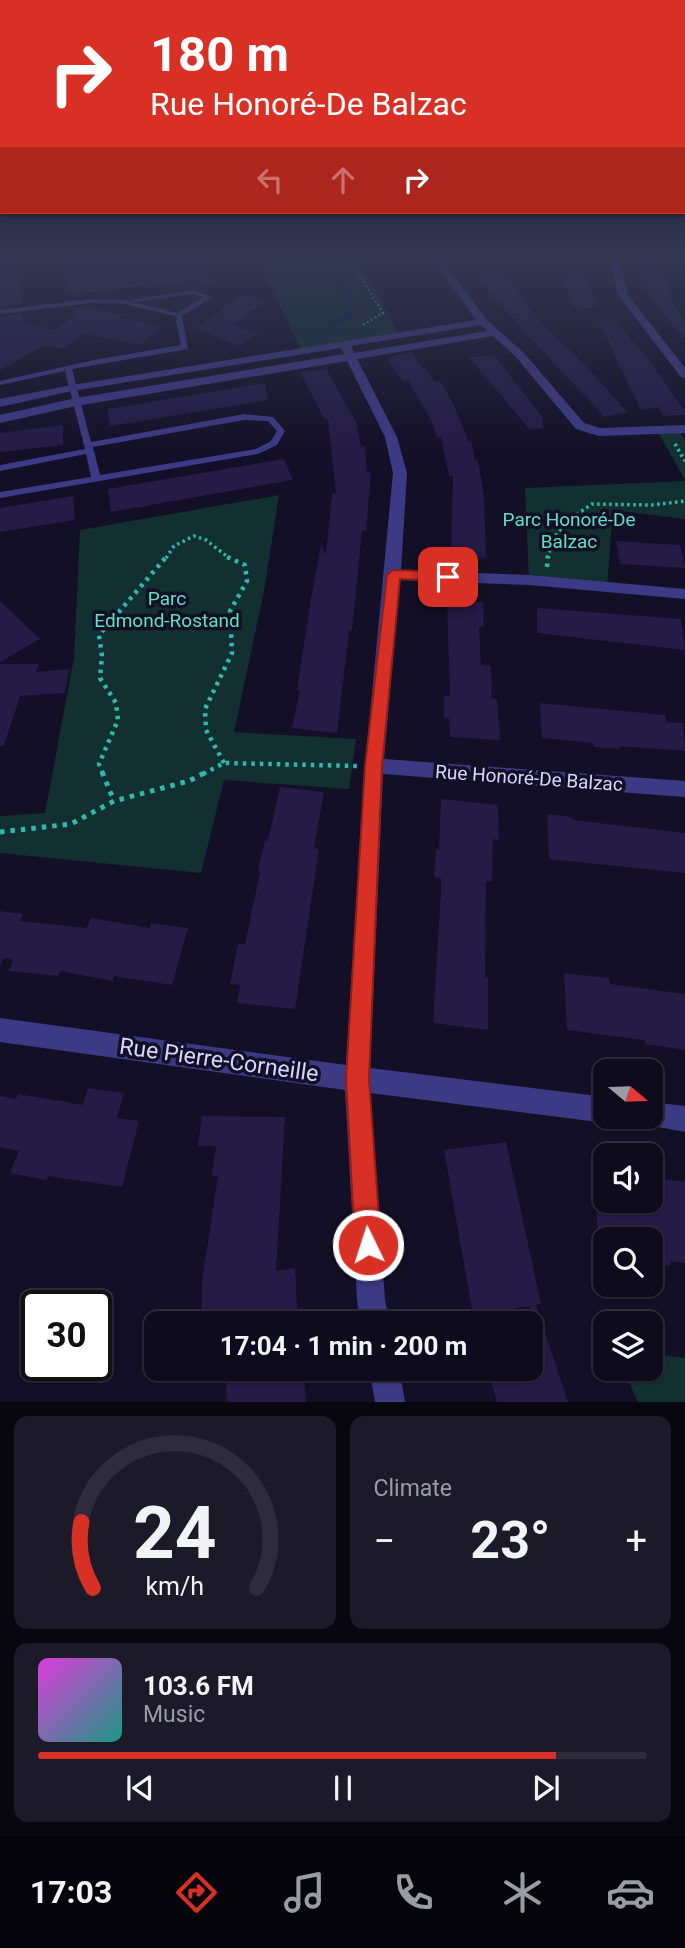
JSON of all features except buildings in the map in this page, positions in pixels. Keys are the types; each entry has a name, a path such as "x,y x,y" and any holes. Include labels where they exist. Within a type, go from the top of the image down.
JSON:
{"street":[{"path":"0,419 481,322"},
{"path":"483,322 520,355 580,426 599,432 685,429"},
{"path":"644,322 685,375"},
{"path":"0,403 72,388 494,333"},
{"path":"349,351 391,437 400,473 374,766 357,1079 373,1311"},
{"path":"393,575 548,582 685,594"},
{"name":"Rue Honoré-De Balzac","path":"374,766 685,789"},
{"name":"Rue Pierre-Corneille","path":"0,1030 593,1108"},
{"path":"663,1116 685,1119"},
{"path":"386,1381 390,1402"}],"lane":[{"path":"0,383 185,347 180,322"},
{"path":"68,368 96,480"},
{"path":"0,468 244,417 270,419 281,431 274,443 258,451 0,495"}],"path":[{"path":"349,351 345,331 366,322"},
{"path":"548,582 546,554 553,537 579,512 593,504 652,505 685,501"},
{"path":"114,801 99,764 118,720 116,703 100,678 102,656 99,635 155,573 174,546 194,536 206,540 224,556 245,565 247,581 230,611 232,653 209,694 205,709 206,730 224,762"},
{"path":"0,832 71,824 114,801 189,781 224,762 374,766"}],"green space":[{"path":"288,322 393,322 400,336 302,351"},
{"name":"Parc Honoré-De Balzac","path":"679,429 685,441 685,480 657,430"},
{"name":"Parc Honoré-De Balzac","path":"685,481 685,519 613,510 607,587 529,580 525,488"},
{"name":"Parc Edmond-Rostand","path":"279,495 264,591 234,732 356,739 349,789 224,780 201,873 0,853 0,816 45,813 74,658 80,530"},
{"path":"663,1355 685,1358 685,1402 638,1402 628,1381 663,1381"}],"route":[{"path":"368,1245 357,1079 374,766 393,575 448,577"}]}
